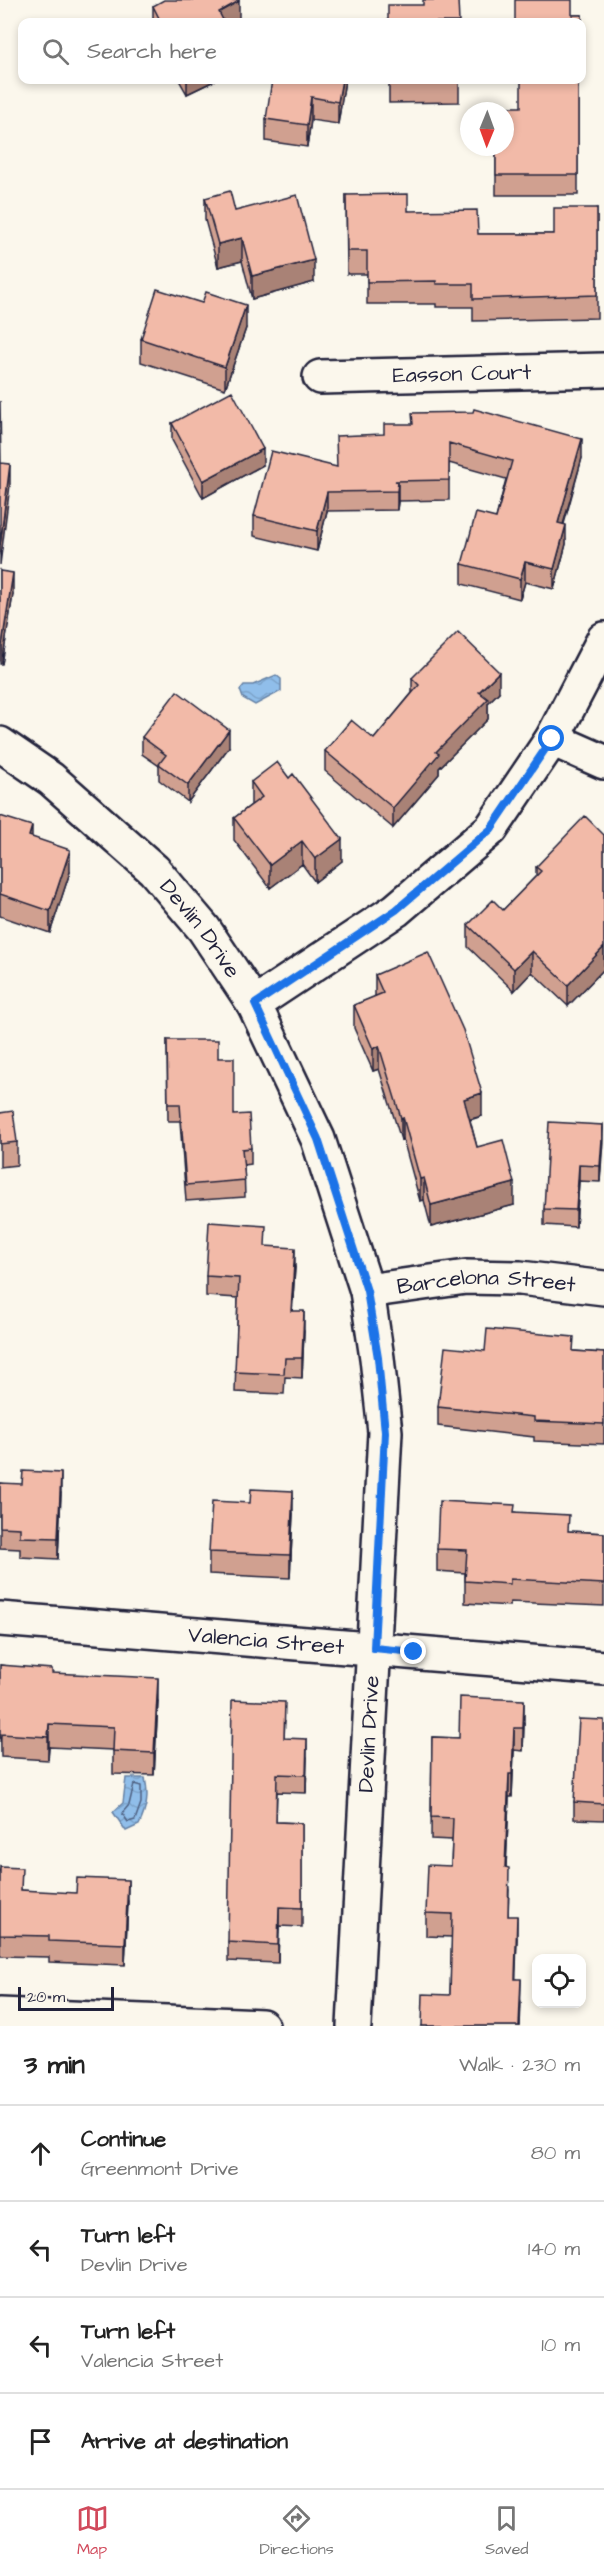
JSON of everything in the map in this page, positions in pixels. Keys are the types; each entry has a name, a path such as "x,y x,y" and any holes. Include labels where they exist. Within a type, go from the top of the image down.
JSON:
{"street":[{"name":"Easson Court","path":"320,377 604,370"},
{"path":"255,1004 396,910 491,829 552,739 604,639"},
{"path":"552,739 604,762"},
{"name":"Devlin Drive","path":"0,744 51,779 154,870 204,929 255,1004 318,1139 367,1291 378,1358 385,1432 354,2026"},
{"name":"Barcelona Street","path":"367,1291 466,1277 520,1278 604,1288"},
{"name":"Valencia Street","path":"0,1619 604,1668"},
{"path":"0,2015 262,2026"}],"water":[{"path":"276,675 281,679 281,691 255,705 243,698 240,690 244,685 253,685"},
{"path":"126,1778 145,1778 147,1796 139,1825 126,1831 113,1812 123,1803"}],"building":[{"path":"164,0 239,0 219,12 222,18 159,18 153,6"},
{"path":"423,0 458,0 459,18 388,18 388,5 423,5"},
{"path":"515,0 572,0 572,15 582,15 582,18 515,18"},
{"path":"271,84 341,84 338,102 311,97 307,125 266,119"},
{"path":"521,84 578,84 578,175 496,175 496,156 514,156 514,107 521,107"},
{"path":"230,191 235,211 297,195 314,260 252,276 242,238 218,244 205,198"},
{"path":"408,194 408,211 477,210 478,234 554,234 554,208 597,208 597,295 473,299 473,284 436,284 436,281 367,282 367,251 347,251 346,195"},
{"path":"157,289 202,303 206,292 246,305 225,367 141,339"},
{"path":"232,391 263,449 203,481 172,423"},
{"path":"0,401 1,463 10,464 0,545"},
{"path":"474,409 582,439 558,523 566,525 554,569 525,562 520,579 462,564 476,513 496,518 512,461 449,443 449,480 395,481 398,482 397,491 327,492 317,531 254,516 271,451 337,467 336,436 384,434 384,424 413,424 412,413 473,412"},
{"path":"0,571 13,573 2,644 0,643"},
{"path":"458,632 499,672 479,692 488,699 436,752 439,754 393,808 325,751 351,720 374,739 419,685 412,678"},
{"path":"177,691 229,730 188,785 159,764 166,755 142,737"},
{"path":"277,762 289,778 293,774 342,839 315,859 302,841 270,865 234,818 262,797 251,782"},
{"path":"0,816 32,826 29,836 70,850 50,911 0,894"},
{"path":"585,816 604,835 604,947 568,985 532,951 514,969 468,925 493,900 503,910 541,871 536,867"},
{"path":"428,952 463,1030 482,1093 464,1099 477,1147 503,1140 514,1183 431,1205 424,1178 420,1179 403,1117 401,1118 379,1046 373,1049 354,1005 383,993 375,975"},
{"path":"167,1040 218,1040 218,1058 234,1058 234,1115 249,1114 251,1148 242,1149 245,1180 186,1185 180,1104 168,1104"},
{"path":"13,1111 17,1142 0,1144 0,1113"},
{"path":"549,1122 603,1125 600,1166 579,1165 576,1210 544,1209"},
{"path":"209,1222 266,1226 265,1246 295,1248 291,1311 304,1311 302,1358 285,1358 284,1374 235,1372 239,1278 206,1276"},
{"path":"487,1329 574,1337 573,1351 604,1353 604,1424 534,1421 534,1417 438,1407 445,1347 485,1351"},
{"path":"23,1471 61,1473 58,1538 20,1537 20,1528 0,1527 0,1483 22,1484"},
{"path":"251,1489 293,1491 290,1555 209,1552 212,1501 250,1503"},
{"path":"439,1501 515,1505 514,1512 569,1515 568,1531 604,1533 604,1584 510,1579 510,1584 465,1581 467,1550 437,1549"},
{"path":"0,1665 52,1669 52,1673 158,1678 154,1753 113,1751 114,1727 49,1724 48,1737 1,1734 0,1742"},
{"path":"460,1697 524,1700 523,1728 514,1728 512,1774 509,1774 505,1867 509,1868 508,1916 517,1916 515,1979 521,1979 519,2026 422,2026 423,1994 450,1995 452,1914 426,1913 428,1865 451,1866 453,1818 431,1817 432,1737 459,1738"},
{"path":"232,1700 285,1702 284,1738 307,1739 306,1775 277,1774 276,1822 302,1823 302,1908 279,1907 278,1945 228,1942"},
{"path":"579,1719 604,1720 604,1804 574,1802"},
{"path":"0,1867 22,1868 21,1890 76,1893 77,1878 128,1880 125,1944 49,1941 49,1936 0,1935"}],"route":[{"path":"414,1652 374,1648 385,1432 378,1358 367,1291 318,1139 255,1004 396,910 491,829 552,739"}]}
